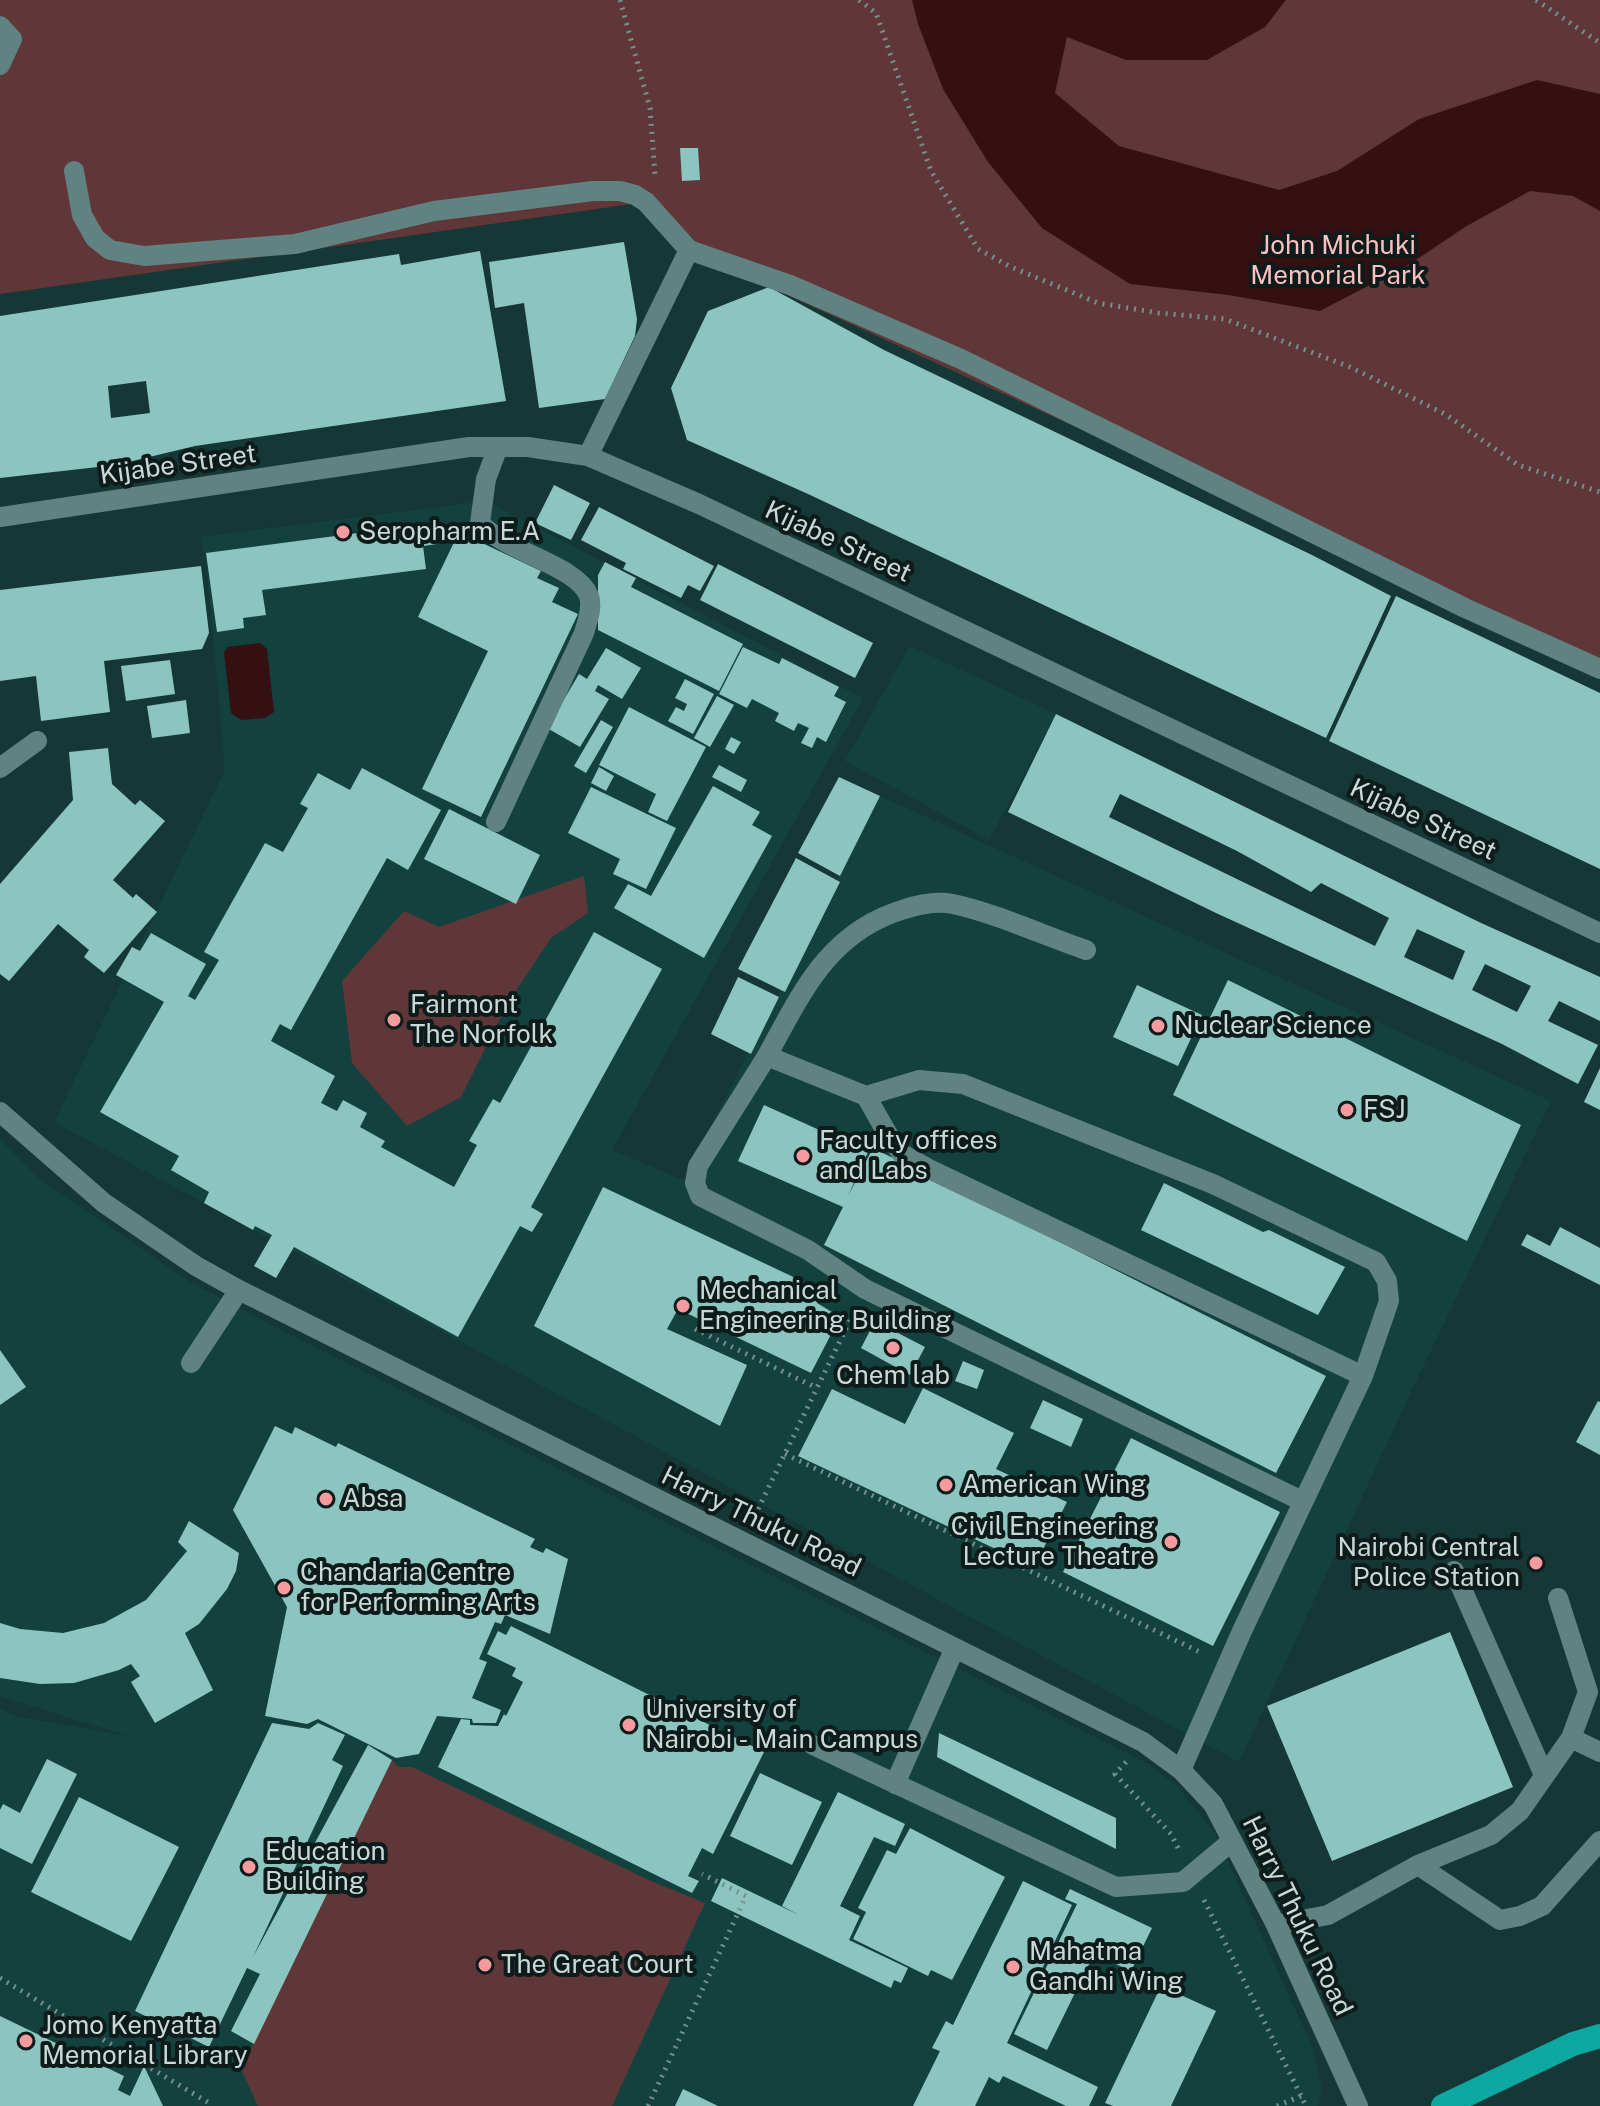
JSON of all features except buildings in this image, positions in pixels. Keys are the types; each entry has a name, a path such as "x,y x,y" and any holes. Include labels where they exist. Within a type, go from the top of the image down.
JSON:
{"highway":[{"path":"1443,2106 1573,2044 1600,2036"}],"street":[{"path":"0,26 12,39 0,65"},
{"path":"74,171 82,215 95,238 110,250 144,256 295,244 434,211 593,191 620,191 635,195 689,250 790,285 961,359 1465,608 1600,669"},
{"path":"588,456 689,250"},
{"name":"Kijabe Street","path":"0,517 469,447 528,447 588,456 699,504 1600,933"},
{"path":"496,822 584,633 590,599 577,579 503,542 480,523 486,479 498,447"},
{"path":"0,768 37,741"},
{"path":"1086,950 950,903 922,904 887,914 838,945 806,984 767,1056 698,1166 695,1183 700,1196 808,1250 865,1289 1302,1501"},
{"path":"767,1056 866,1096 902,1154 929,1169 1363,1376"},
{"path":"866,1096 919,1080 963,1084 1213,1184 1376,1262 1387,1281 1389,1301 1363,1376 1302,1501 1181,1770"},
{"name":"Harry Thuku Road","path":"0,1112 104,1203 196,1266 239,1290 1143,1742 1181,1770 1213,1804 1276,1925 1358,2106"},
{"path":"191,1363 239,1290"},
{"path":"1454,1571 1544,1775"},
{"path":"1276,1925 1328,1915 1418,1865 1491,1835 1520,1811 1571,1738 1588,1692 1558,1598"},
{"path":"895,1784 954,1650"},
{"path":"1571,1738 1600,1752"},
{"path":"813,1745 1116,1887 1183,1882 1232,1841"},
{"path":"1418,1865 1500,1920 1520,1916 1542,1906 1600,1841"}],"path":[{"path":"620,0 650,108 658,205 656,213"},
{"path":"859,0 876,13 931,171 978,249 1011,267 1098,303 1158,313 1225,319 1350,367 1445,414 1518,465 1600,492"},
{"path":"1536,0 1600,43"},
{"path":"758,1509 865,1289"},
{"path":"695,1329 817,1388"},
{"path":"785,1454 1213,1658"},
{"path":"1171,1834 1185,1862"},
{"path":"648,2106 746,1896 702,1874"},
{"path":"1198,1889 1306,2106"},
{"path":"0,1978 209,2103 209,2106"},
{"path":"1277,2106 1301,2096"}],"shaded area":[{"path":"912,0 1286,0 1265,27 1207,60 1126,60 1067,37 1055,93 1119,146 1279,190 1337,171 1419,119 1537,80 1600,94 1600,211 1573,196 1530,191 1465,227 1410,264 1320,311 1228,295 1130,284 1042,228 988,162 943,89"},
{"path":"486,501 863,698 612,1150 683,1180 880,796 1551,1101 1408,1398 1239,1762 54,1122 225,770 206,559 200,537"},
{"path":"260,643 267,649 274,712 265,718 241,720 231,713 224,653 227,647"},
{"path":"910,646 1056,714 989,840 845,761"},
{"name":"University of Nairobi - Main Campus","path":"0,1139 37,1177 190,1282 1146,1763 1175,1784 1215,1833 1311,2044 1322,2088 1318,2106 0,2106 0,1709 18,1717 128,1736 0,1696"}],"green space":[{"name":"John Michuki Memorial Park","path":"0,0 1600,0 1600,667 689,250 646,202 0,294"},
{"path":"584,876 588,913 551,938 508,1003 461,1097 407,1126 352,1063 342,981 404,911 439,927"},
{"name":"The Great Court","path":"392,1760 398,1767 412,1767 651,1881 705,1903 612,2106 258,2106 241,2069"}],"place":[{"name":"Seropharm E.A","path":"343,532"},
{"name":"Fairmont The Norfolk","path":"394,1020"},
{"name":"Nuclear Science","path":"1158,1026"},
{"name":"FSJ","path":"1347,1110"},
{"name":"Faculty offices and Labs","path":"803,1156"},
{"name":"Mechanical Engineering Building","path":"683,1306"},
{"name":"Chem lab","path":"893,1348"},
{"name":"American Wing","path":"946,1485"},
{"name":"Absa","path":"326,1499"},
{"name":"Civil Engineering Lecture Theatre","path":"1171,1542"},
{"name":"Nairobi Central Police Station","path":"1536,1563"},
{"name":"Chandaria Centre for Performing Arts","path":"284,1588"},
{"name":"University of Nairobi - Main Campus","path":"629,1725"},
{"name":"Education Building","path":"249,1867"},
{"name":"The Great Court","path":"485,1965"},
{"name":"Mahatma Gandhi Wing","path":"1013,1967"},
{"name":"Jomo Kenyatta Memorial Library","path":"26,2041"}]}
